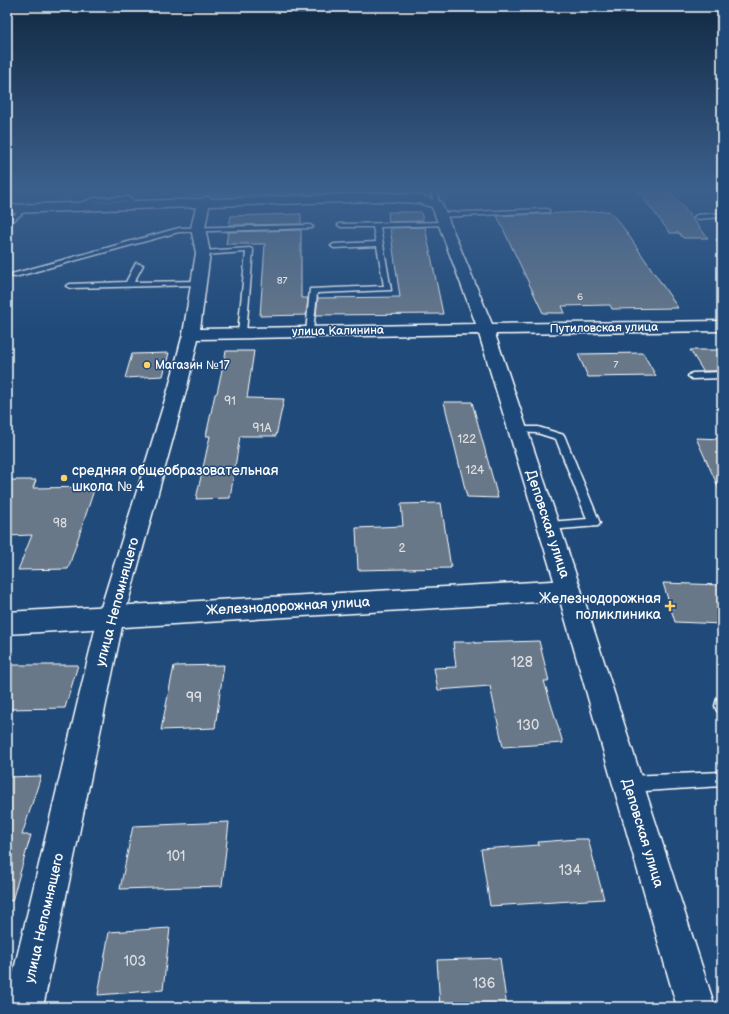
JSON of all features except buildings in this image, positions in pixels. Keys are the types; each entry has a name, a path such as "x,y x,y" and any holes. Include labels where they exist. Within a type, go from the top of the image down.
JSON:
{"main road":[{"name":"улица Непомнящего","path":"24,1007 111,617 178,387 191,334 203,252 200,237"},
{"name":"Деповская улица","path":"449,237 486,330 549,526 696,1007"},
{"name":"Путиловская улица","path":"486,330 722,326"},
{"name":"улица Калинина","path":"191,334 309,331 486,330"},
{"name":"Железнодорожная улица","path":"7,622 569,590"}],"lane":[{"path":"12,275 152,237"},
{"path":"309,331 313,291 388,288 378,237"},
{"path":"334,246 379,244"},
{"path":"203,252 250,250 242,333"},
{"path":"129,284 139,265"},
{"path":"70,286 198,283"},
{"path":"692,376 722,375"},
{"path":"518,430 538,430 560,437 594,523 549,526"},
{"path":"628,784 722,779"}],"place":[{"name":"Магазин №17","path":"147,365"},
{"name":"средняя общеобразовательная школа № 4","path":"64,478"},
{"name":"Железнодорожная поликлиника","path":"670,606"}]}
